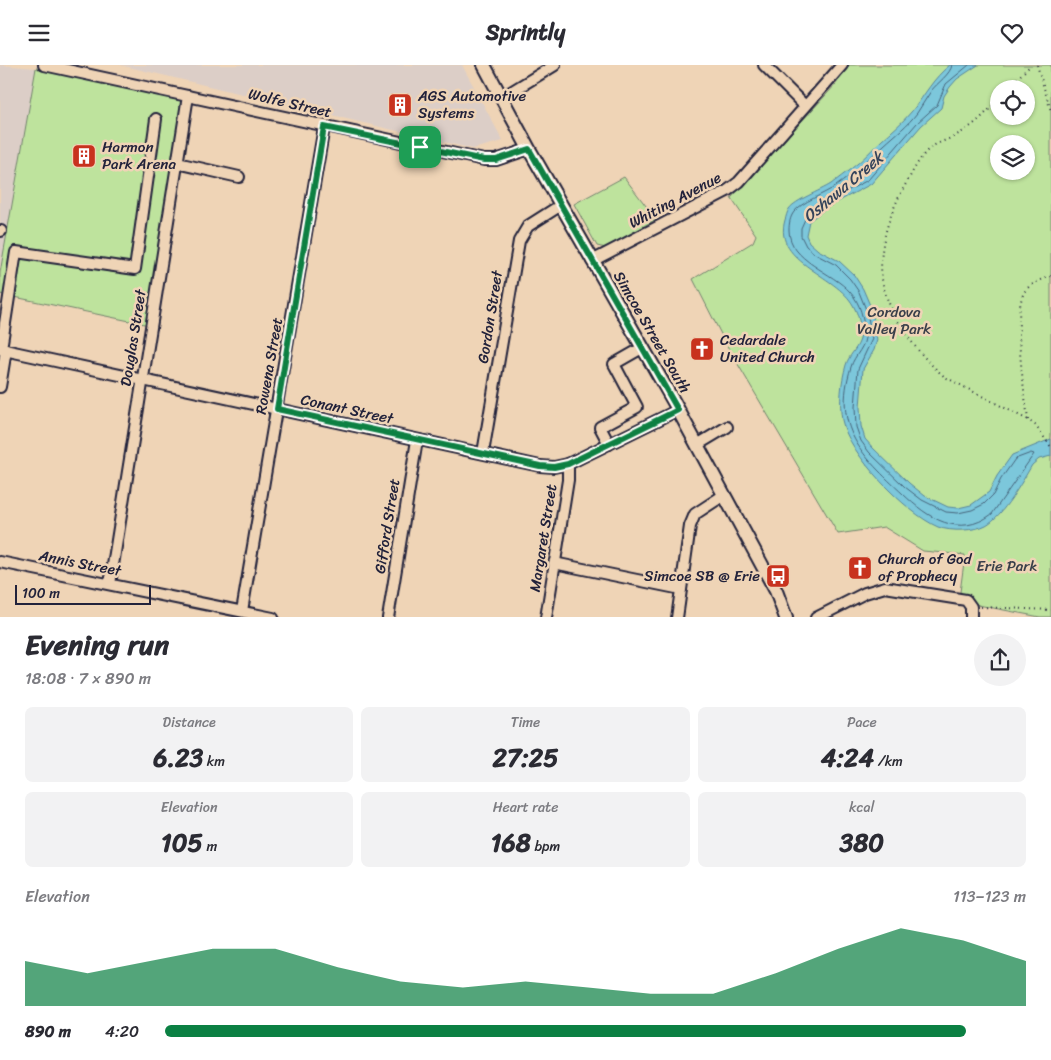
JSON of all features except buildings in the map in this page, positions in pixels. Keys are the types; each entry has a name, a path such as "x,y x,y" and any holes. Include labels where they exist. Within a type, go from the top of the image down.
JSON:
{"main road":[{"name":"Simcoe Street South","path":"484,65 529,149 678,410 776,591 786,617"}],"street":[{"name":"Wolfe Street","path":"44,65 324,127 484,160 496,160 529,149"},
{"path":"502,97 555,65"},
{"path":"764,65 805,106"},
{"name":"Whiting Avenue","path":"592,261 734,185 842,65"},
{"name":"Douglas Street","path":"110,584 141,380 188,96"},
{"path":"0,387 2,349 16,252 135,269 156,119"},
{"name":"Rowena Street","path":"242,611 324,127"},
{"path":"177,163 239,177"},
{"name":"Gordon Street","path":"482,453 519,241 528,225 561,205"},
{"path":"609,444 600,427 637,407 614,364 642,348"},
{"name":"Conant Street","path":"2,349 540,466 554,467 568,464 678,410"},
{"path":"697,445 727,427"},
{"name":"Gifford Street","path":"388,617 417,439"},
{"name":"Margaret Street","path":"546,617 568,480 568,464"},
{"path":"676,617 690,525 695,514 724,495"},
{"name":"Annis Street","path":"0,562 273,617"},
{"path":"554,563 681,589"},
{"path":"816,617 865,593 885,587 958,597 966,600 971,607 971,617"}],"path":[{"path":"1015,80 1031,65"},
{"path":"1037,65 1051,111"},
{"path":"990,108 972,127 930,148 921,157 889,217 885,231 882,277 884,288 904,331 936,370 945,377 1028,420 1044,436 1051,447"},
{"path":"1028,420 1020,353 1022,299 1025,290 1051,276"},
{"path":"971,607 1051,610"}],"shaded area":[{"path":"0,65 36,68 0,273"},
{"name":"AGS Automotive Systems","path":"120,65 462,65 503,141 473,149"}],"green space":[{"name":"Cordova Valley Park","path":"848,65 1051,65 1051,617 1040,617 978,605 960,592 965,555 923,551 884,527 838,534 726,344 693,279 753,242 756,235 731,198 836,84"},
{"path":"36,68 184,100 149,325 0,294 0,273"},
{"path":"624,177 656,219 606,248 597,246 574,204"}],"water":[{"name":"Oshawa Creek","path":"950,65 978,65 957,79 944,96 941,108 921,126 871,184 826,208 809,221 806,235 809,242 818,250 839,261 854,275 863,289 872,310 877,340 874,350 863,369 860,407 861,426 865,439 909,483 925,496 948,507 958,508 971,505 989,492 997,476 1012,455 1051,439 1051,456 1039,459 1032,465 1012,498 999,514 986,525 976,529 963,530 949,530 938,527 910,509 867,466 855,450 842,420 841,400 846,365 860,339 861,330 858,316 847,297 798,259 788,248 784,235 788,210 802,199 831,184 860,162 909,115 934,81"}],"place":[{"name":"AGS Automotive Systems","path":"400,105"},
{"name":"Harmon Park Arena","path":"84,156"},
{"name":"Cedardale United Church","path":"702,349"},
{"name":"Church of God of Prophecy","path":"860,568"},
{"name":"Simcoe SB @ Erie","path":"778,576"}],"route":[{"path":"324,127 420,147 484,160 496,160 529,149 678,410 568,464 554,467 540,466 277,409 324,127"}],"park label":[{"name":"Erie Park","path":"1007,566"}]}
